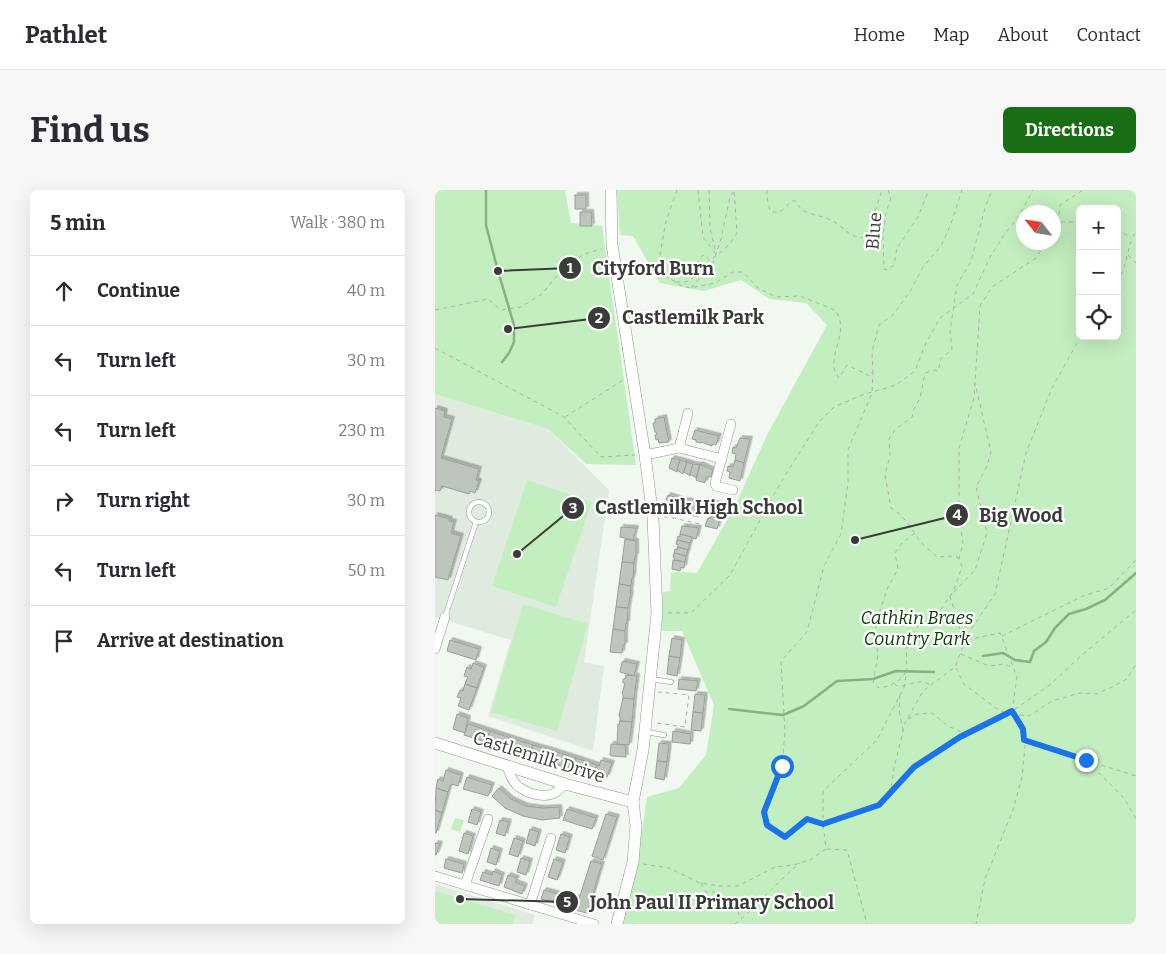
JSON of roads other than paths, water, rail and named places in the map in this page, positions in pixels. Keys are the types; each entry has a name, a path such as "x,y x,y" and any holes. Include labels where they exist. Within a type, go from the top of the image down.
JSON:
{"street":[{"path":"611,190 612,245 633,374 653,518 657,613 643,750 633,802 637,826 633,862 617,924"},
{"path":"679,448 688,413"},
{"path":"731,424 715,483 716,486 733,490"},
{"path":"645,454 679,448 722,459"},
{"path":"435,649 445,617"},
{"name":"Castlemilk Drive","path":"435,743 507,767 633,802"},
{"path":"507,767 511,779 519,787 530,793 543,796 555,794 565,784"},
{"path":"465,885 488,819"},
{"path":"530,905 551,838"},
{"path":"435,876 594,924"}],"lane":[{"path":"474,502 482,502 489,507 489,516 484,522 476,522 469,517 469,509 474,502"},
{"path":"445,617 476,522"},
{"path":"650,685 671,682"},
{"path":"645,727 665,735"}],"waterway":[{"path":"486,190 486,225 514,325 514,342 502,362"},
{"path":"983,656 1003,653 1015,660 1030,662 1034,651 1046,642 1055,628 1069,614 1086,609 1105,600 1136,573"},
{"path":"729,709 783,715 804,706 837,681 873,679 896,671 934,672"}],"place":[{"name":"Cityford Burn","path":"498,271"},
{"name":"Castlemilk Park","path":"508,329"},
{"name":"Big Wood","path":"855,540"},
{"name":"Castlemilk High School","path":"517,554"},
{"name":"John Paul II Primary School","path":"460,899"}],"park label":[{"name":"Cathkin Braes Country Park","path":"917,628"}]}
